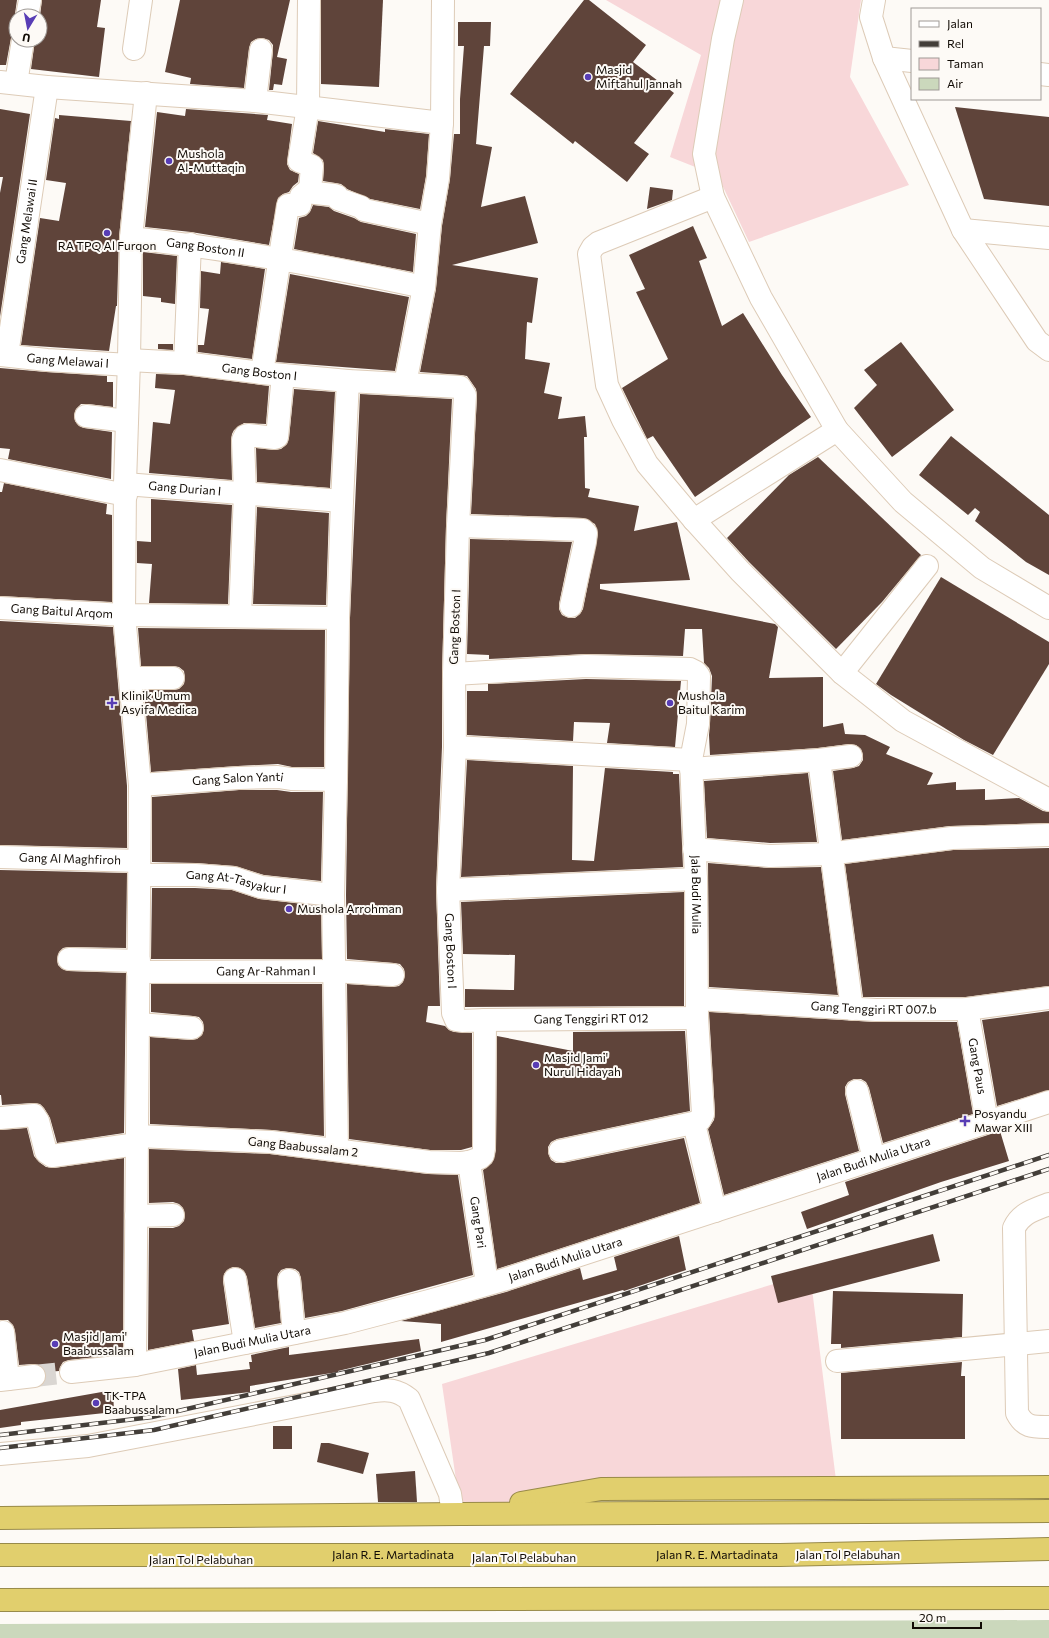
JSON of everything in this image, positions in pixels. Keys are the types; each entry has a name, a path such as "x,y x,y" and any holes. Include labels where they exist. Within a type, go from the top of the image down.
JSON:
{"highway":[{"path":"457,1514 601,1489 1049,1487"},
{"path":"0,1518 1049,1511"},
{"name":"Jalan R. E. Martadinata","path":"0,1555 780,1555 1049,1549"},
{"name":"Jalan Tol Pelabuhan","path":"0,1561 1049,1554"},
{"path":"0,1600 1049,1598"}],"street":[{"path":"134,49 141,0"},
{"path":"309,0 308,107 299,161 312,166 310,191"},
{"path":"406,384 424,287 430,224 438,178 442,123 443,0"},
{"path":"732,0 723,39 704,154 713,198 761,298 837,430 909,507 982,568 1049,608"},
{"path":"874,0 871,16 884,58 963,230 1037,341 1049,350"},
{"path":"21,48 8,83 255,101 442,123"},
{"path":"255,101 261,50"},
{"path":"884,58 911,60"},
{"name":"Gang Melawai II","path":"4,355 47,87"},
{"path":"135,1365 140,785 124,615 125,489 128,421 131,238 146,93"},
{"path":"262,373 288,205 300,204 301,196 310,191 337,196 338,199 361,207 364,210 430,224"},
{"path":"713,198 598,243 593,247 589,254 607,385 623,420 647,464 694,520 740,571 842,673 903,721 1049,800"},
{"path":"963,230 1049,238"},
{"name":"Gang Boston II","path":"131,238 190,244 353,272 424,287"},
{"path":"185,363 190,244"},
{"name":"Gang Melawai I","path":"4,355 129,362"},
{"name":"Gang Boston I","path":"129,362 185,363 262,373 348,381 460,387 465,395 458,526 454,674 455,747 448,890 453,1013 456,1020 485,1020"},
{"path":"240,616 245,493 243,440 245,436 248,435 277,437 283,375"},
{"path":"337,1150 333,895 338,618 348,381"},
{"path":"86,416 128,421"},
{"path":"694,520 837,430"},
{"name":"Gang Durian I","path":"0,470 125,489 245,493 342,502"},
{"path":"458,526 584,530 586,533 585,542 571,606"},
{"path":"842,673 927,566"},
{"name":"Gang Baitul Arqom","path":"0,608 124,615 338,618"},
{"name":"Jala Budi Mulia","path":"454,674 586,666 690,669 696,672 699,676 698,724 691,765 696,879 697,1008 703,1114 700,1120 693,1124 560,1151"},
{"path":"130,678 173,678"},
{"path":"455,747 691,765 819,760 851,756"},
{"path":"819,760 830,854 852,1009"},
{"name":"Gang Salon Yanti","path":"140,785 238,778 278,777 290,779 336,780"},
{"path":"694,849 770,856 830,854 952,838 1049,835"},
{"name":"Gang Al Maghfiroh","path":"0,857 140,868"},
{"name":"Gang At-Tasyakur I","path":"140,868 234,878 261,887 333,895"},
{"path":"448,890 696,879"},
{"name":"Gang Ar-Rahman I","path":"69,959 138,966 334,971 393,975"},
{"name":"Gang Tenggiri RT 007.b","path":"697,1008 968,1009 1049,998"},
{"name":"Gang Tenggiri RT 012","path":"485,1020 697,1008"},
{"name":"Gang Paus","path":"968,1009 987,1122"},
{"path":"469,1162 480,1158 483,1155 485,1020"},
{"path":"138,1032 186,1035"},
{"path":"857,1092 874,1159"},
{"name":"Jalan Budi Mulia Utara","path":"71,1372 135,1365 345,1323 429,1301 488,1284 716,1211 1049,1102"},
{"name":"Gang Baabussalam 2","path":"0,1118 34,1115 38,1121 46,1152 52,1156 137,1140 271,1142 429,1162 469,1162"},
{"path":"696,1132 716,1211"},
{"name":"Gang Pari","path":"469,1162 488,1284"},
{"path":"1049,1204 1025,1214 1014,1228 1016,1413 1021,1421 1031,1427 1049,1427"},
{"path":"136,1216 173,1215"},
{"path":"236,1279 245,1343"},
{"path":"289,1280 294,1333"},
{"path":"3,1332 4,1379 34,1376"},
{"path":"837,1361 1015,1343 1049,1341"},
{"path":"0,1454 88,1446 388,1389 400,1392 409,1399 450,1494 457,1514"}],"green space":[{"path":"606,0 861,0 850,77 909,185 749,242 718,176 670,157 701,55"},
{"path":"810,1273 837,1488 649,1489 461,1514 442,1384"}],"water":[{"path":"1049,1620 1049,1638 0,1638 0,1624"}],"building":[{"path":"0,0 17,0 16,8 8,8 9,48 6,65 0,65"},
{"path":"42,0 101,0 97,27 105,28 99,77 31,69 34,48 48,48 48,8 41,8"},
{"path":"180,0 290,0 277,57 287,59 282,85 274,84 273,90 269,90 273,45 269,40 262,38 251,42 244,88 190,84 191,78 165,72"},
{"path":"321,0 383,0 379,87 321,84"},
{"name":"Masjid Miftahul Jannah","path":"584,0 589,0 646,45 633,62 674,93 634,143 649,154 627,182 575,141 573,144 510,94"},
{"path":"458,22 491,22 490,46 484,46 476,144 492,147 481,207 525,196 538,243 452,265 538,278 532,323 527,322 525,359 550,363 544,393 562,397 558,419 585,416 587,437 584,437 585,488 590,489 588,497 639,506 634,531 677,522 690,580 600,584 600,589 775,624 778,627 769,678 823,677 823,727 843,723 845,734 865,735 890,747 886,754 933,773 927,785 956,782 956,790 985,789 985,800 1019,798 1043,811 1049,812 1049,823 950,826 842,840 833,771 859,766 863,760 861,749 856,745 849,744 818,748 710,755 709,735 712,676 709,668 704,663 702,629 685,629 683,656 586,654 489,659 489,655 467,654 470,539 572,542 559,609 562,615 569,618 575,618 583,609 598,534 595,524 583,518 471,514 477,396 476,389 467,376 420,372 436,289 442,226 450,179 454,134 460,134 460,99 464,46 458,46"},
{"path":"955,107 1049,117 1049,206 984,199"},
{"path":"0,109 30,114 0,317 0,193 3,177 0,177"},
{"path":"186,109 268,115 267,120 292,124 287,164 290,170 299,174 298,182 289,192 278,198 269,245 191,232 145,227 157,112 185,116"},
{"path":"59,115 131,121 119,237 117,306 109,351 21,345 40,218 59,221 66,183 46,180 55,118 59,119"},
{"path":"318,121 385,132 385,129 429,134 426,176 420,209 370,199 347,189 341,184 323,181 323,160 313,153"},
{"path":"650,187 673,190 672,200 647,209"},
{"path":"313,205 329,207 334,211 361,222 416,234 413,272 294,249 299,218 306,216 310,212"},
{"path":"693,226 707,258 699,261 722,326 743,313 782,375 811,417 695,497 653,436 647,439 622,388 668,359 636,292 645,289 629,255"},
{"path":"143,252 177,256 175,304 161,302 161,298 143,296"},
{"path":"221,262 265,269 252,359 198,352 198,345 204,345 209,309 200,308 201,271 220,274"},
{"path":"290,274 409,297 395,371 276,362"},
{"path":"901,342 954,410 892,457 854,408 877,385 864,370"},
{"path":"158,344 173,344 173,350 158,349"},
{"path":"0,368 107,376 107,382 113,382 113,407 81,404 76,409 74,415 75,421 79,426 112,432 111,479 8,459 10,449 0,448"},
{"path":"156,374 184,375 269,386 266,424 244,423 234,430 232,434 232,480 149,473 153,422 170,424 175,390 155,388"},
{"path":"294,389 335,392 330,488 257,482 256,448 274,450 281,449 287,444 289,438"},
{"path":"360,394 452,399 446,526 442,674 442,747 436,889 440,1006 428,1006 426,1022 445,1026 454,1032 472,1033 472,1147 461,1150 430,1150 349,1139 347,984 393,987 399,986 403,982 405,975 404,969 400,964 347,959 346,895 350,618"},
{"path":"951,436 1049,515 1049,575 1026,562 975,521 980,512 975,508 968,515 919,475"},
{"path":"818,457 921,555 882,602 836,649 727,538 789,475"},
{"path":"4,483 107,504 106,514 112,515 112,602 0,596 0,492 2,492"},
{"path":"151,499 232,505 228,604 149,603 152,564 137,563 137,541 151,542"},
{"path":"257,507 329,513 326,605 253,604"},
{"path":"941,577 1049,642 1049,664 993,755 964,740 891,695 876,684"},
{"path":"0,621 113,627 127,786 127,848 0,845"},
{"path":"138,628 325,630 324,767 292,767 278,764 151,772 144,690 179,689 184,684 185,678 184,671 179,667 141,666"},
{"path":"586,679 681,681 675,747 607,743 610,723 574,722 573,741 467,735 467,691 488,691 488,684"},
{"path":"467,760 573,766 572,860 594,861 605,768 673,772 673,774 679,774 683,867 461,877"},
{"path":"808,773 817,842 770,843 707,838 704,781"},
{"path":"239,790 323,792 321,881 264,875 235,866 152,862 152,797"},
{"path":"1049,848 1049,986 966,997 863,997 845,864 953,850"},
{"path":"708,863 769,868 821,867 838,995 709,987"},
{"path":"0,870 127,873 126,948 69,947 63,948 59,952 57,959 58,965 62,969 68,971 126,973 124,1133 57,1143 50,1118 40,1104 2,1105 0,1095"},
{"path":"152,888 232,890 259,899 321,906 322,959 151,959"},
{"path":"684,892 684,1006 465,1007 465,989 514,990 515,955 463,954 461,902"},
{"path":"151,984 322,984 324,1136 272,1130 150,1124 150,1037 191,1040 197,1039 202,1035 204,1029 203,1022 199,1017 151,1012"},
{"path":"1049,1011 1049,1090 997,1106 982,1020"},
{"path":"709,1012 875,1022 957,1022 973,1114 883,1143 869,1088 866,1082 861,1079 854,1079 848,1082 845,1087 845,1094 859,1151 724,1195 708,1129 714,1120 715,1113"},
{"path":"685,1031 690,1111 557,1139 551,1142 548,1147 548,1153 551,1160 556,1163 563,1163 684,1138 700,1203 497,1269 483,1170 492,1163 496,1150 497,1036 573,1051 573,1032"},
{"path":"27,1128 34,1156 46,1167 54,1168 124,1158 123,1354 69,1360 63,1362 59,1371 46,1372 44,1368 33,1364 19,1365 13,1325 8,1320 0,1320 0,1130"},
{"path":"1000,1131 1009,1161 941,1182 807,1229 801,1212 849,1195 845,1182"},
{"path":"149,1149 270,1154 428,1174 458,1175 473,1275 342,1311 305,1318 301,1278 299,1272 295,1269 287,1268 281,1270 278,1274 277,1281 281,1323 255,1328 247,1277 244,1271 240,1268 233,1267 227,1270 224,1274 223,1281 229,1324 192,1330 194,1341 148,1350 149,1228 173,1228 179,1226 184,1221 185,1215 183,1208 179,1204 173,1202 149,1203"},
{"path":"933,1234 940,1261 778,1303 771,1276"},
{"path":"679,1236 686,1270 624,1291 623,1290 441,1342 441,1324 401,1321 506,1292 580,1268 583,1280 617,1270 614,1257"},
{"path":"833,1291 963,1294 962,1337 841,1348 841,1344 831,1344"},
{"path":"419,1339 421,1351 338,1372 250,1386 250,1392 181,1400 178,1369 196,1365 197,1375 250,1369 249,1362 252,1362 251,1355 289,1347 289,1355"},
{"path":"962,1362 961,1376 965,1376 965,1439 841,1439 841,1373"},
{"path":"113,1390 114,1412 21,1422 21,1425 0,1428 0,1410"},
{"path":"273,1426 292,1426 292,1449 273,1449"},
{"path":"321,1443 329,1443 369,1453 363,1474 317,1462"},
{"path":"415,1471 417,1502 378,1502 376,1474"}],"tunnel":[{"path":"34,1376 71,1372"}],"railway":[{"path":"0,1435 152,1417 485,1340 1049,1155"},
{"path":"0,1448 154,1430 489,1353 1049,1169"}],"place":[{"name":"Masjid Miftahul Jannah","path":"588,77"},
{"name":"Mushola Al-Muttaqin","path":"169,161"},
{"name":"RA TPQ Al Furqon","path":"107,233"},
{"name":"Klinik Umum Asyifa Medica","path":"112,703"},
{"name":"Mushola Baitul Karim","path":"670,703"},
{"name":"Mushola Arrohman","path":"289,909"},
{"name":"Masjid Jami' Nurul Hidayah","path":"536,1065"},
{"name":"Posyandu Mawar XIII","path":"965,1121"},
{"name":"Masjid Jami' Baabussalam","path":"55,1344"},
{"name":"TK-TPA Baabussalam","path":"96,1403"}]}
